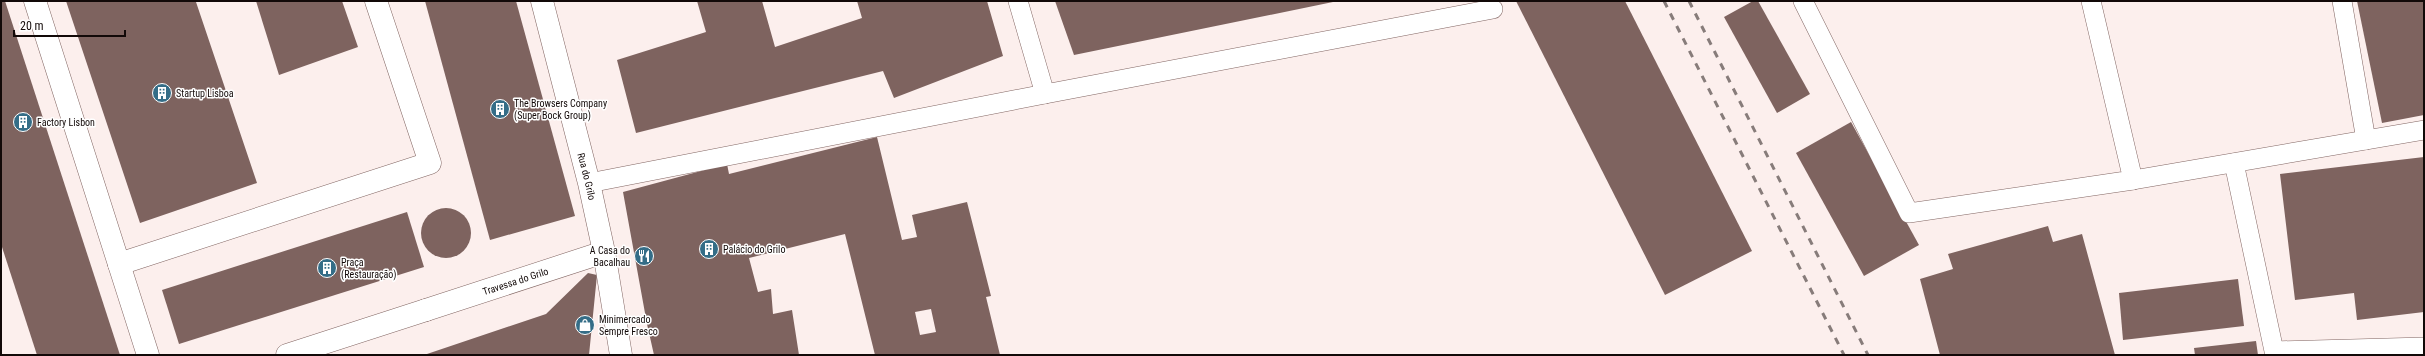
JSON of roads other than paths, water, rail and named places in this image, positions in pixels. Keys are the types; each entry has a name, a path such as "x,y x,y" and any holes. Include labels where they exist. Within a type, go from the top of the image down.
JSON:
{"street":[{"path":"35,1 148,355"},
{"path":"119,264 430,163 376,1"},
{"name":"Rua do Grilo","path":"542,1 589,183 604,252 621,355"},
{"name":"Travessa do Grilo","path":"287,355 604,252"}],"lane":[{"path":"1018,1 1045,94"},
{"path":"1803,1 1909,213 2133,180 2424,130"},
{"path":"2091,1 2133,180"},
{"path":"2342,1 2366,140"},
{"path":"589,183 1045,94 1493,9"},
{"path":"2234,163 2274,351 2424,347"}],"railway":[{"path":"1664,1 1844,355"},
{"path":"1689,1 1868,355"}],"place":[{"name":"Startup Lisboa","path":"162,93"},
{"name":"The Browsers Company (Super Bock Group)","path":"500,109"},
{"name":"Factory Lisbon","path":"23,122"},
{"name":"Palácio do Grilo","path":"709,249"},
{"name":"A Casa do Bacalhau","path":"644,256"},
{"name":"Praça (Restauração)","path":"327,268"},
{"name":"Minimercado Sempre Fresco","path":"585,325"}]}
